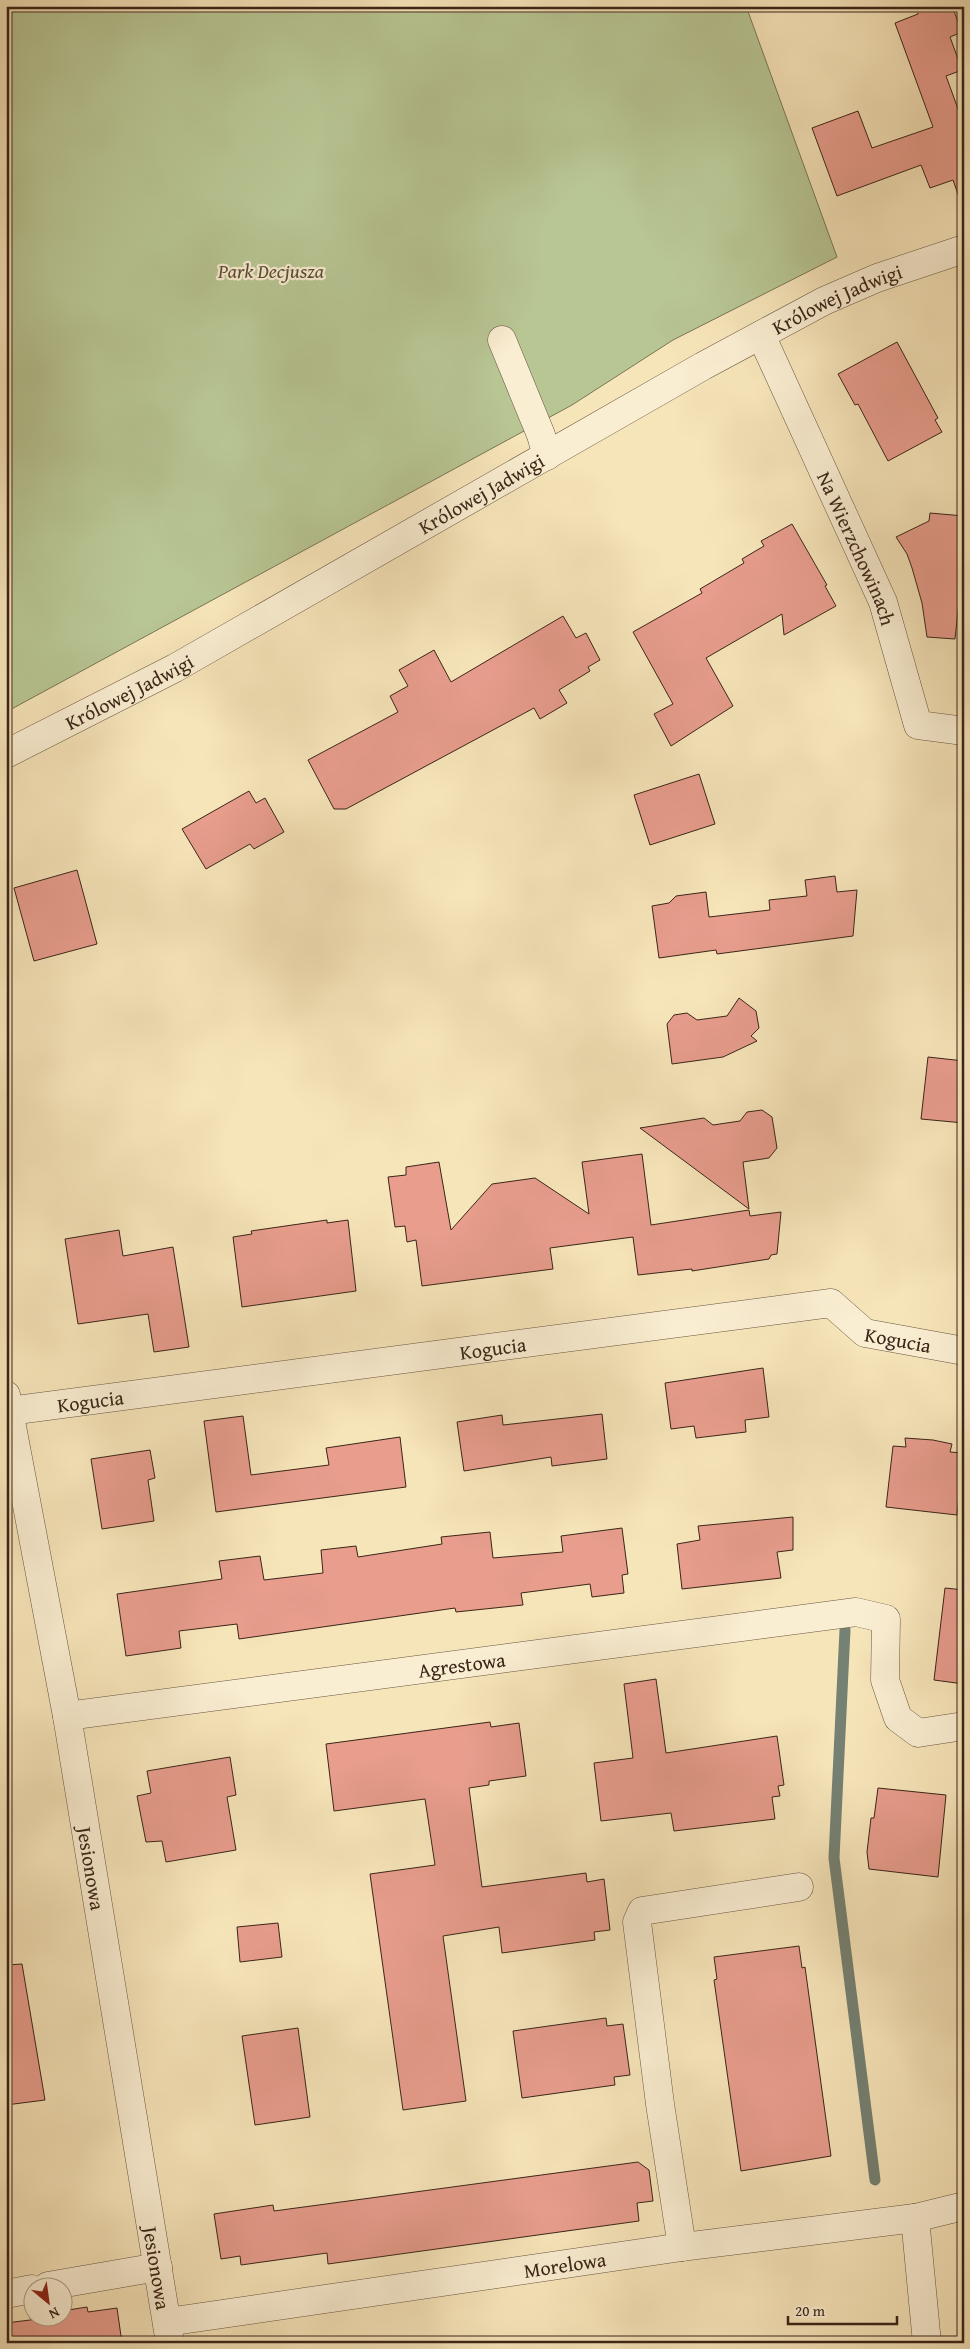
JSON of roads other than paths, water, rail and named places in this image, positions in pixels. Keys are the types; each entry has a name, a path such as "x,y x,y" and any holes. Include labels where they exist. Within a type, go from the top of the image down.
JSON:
{"street":[{"name":"Królowej Jadwigi","path":"6,754 175,668 760,335 824,301 877,278 964,249"},
{"name":"Na Wierzchowinach","path":"760,335 883,602 918,724 964,731"},
{"path":"502,340 541,434 547,456"},
{"name":"Kogucia","path":"8,1403 831,1303 865,1333 964,1351"},
{"name":"Jesionowa","path":"8,1403 67,1716 168,2333"},
{"name":"Agrestowa","path":"67,1716 856,1612 886,1619 885,1680 898,1718 918,1733 964,1726"},
{"path":"682,2247 660,2104 637,1922 642,1911 799,1887"},
{"name":"Morelowa","path":"168,2333 682,2247 915,2218 964,2206"},
{"path":"915,2218 927,2343"},
{"path":"72,2282 158,2267"},
{"path":"6,2294 22,2291"}],"waterway":[{"path":"845,1630 834,1858 875,2180"}],"park label":[{"name":"Park Decjusza","path":"271,270"}]}
